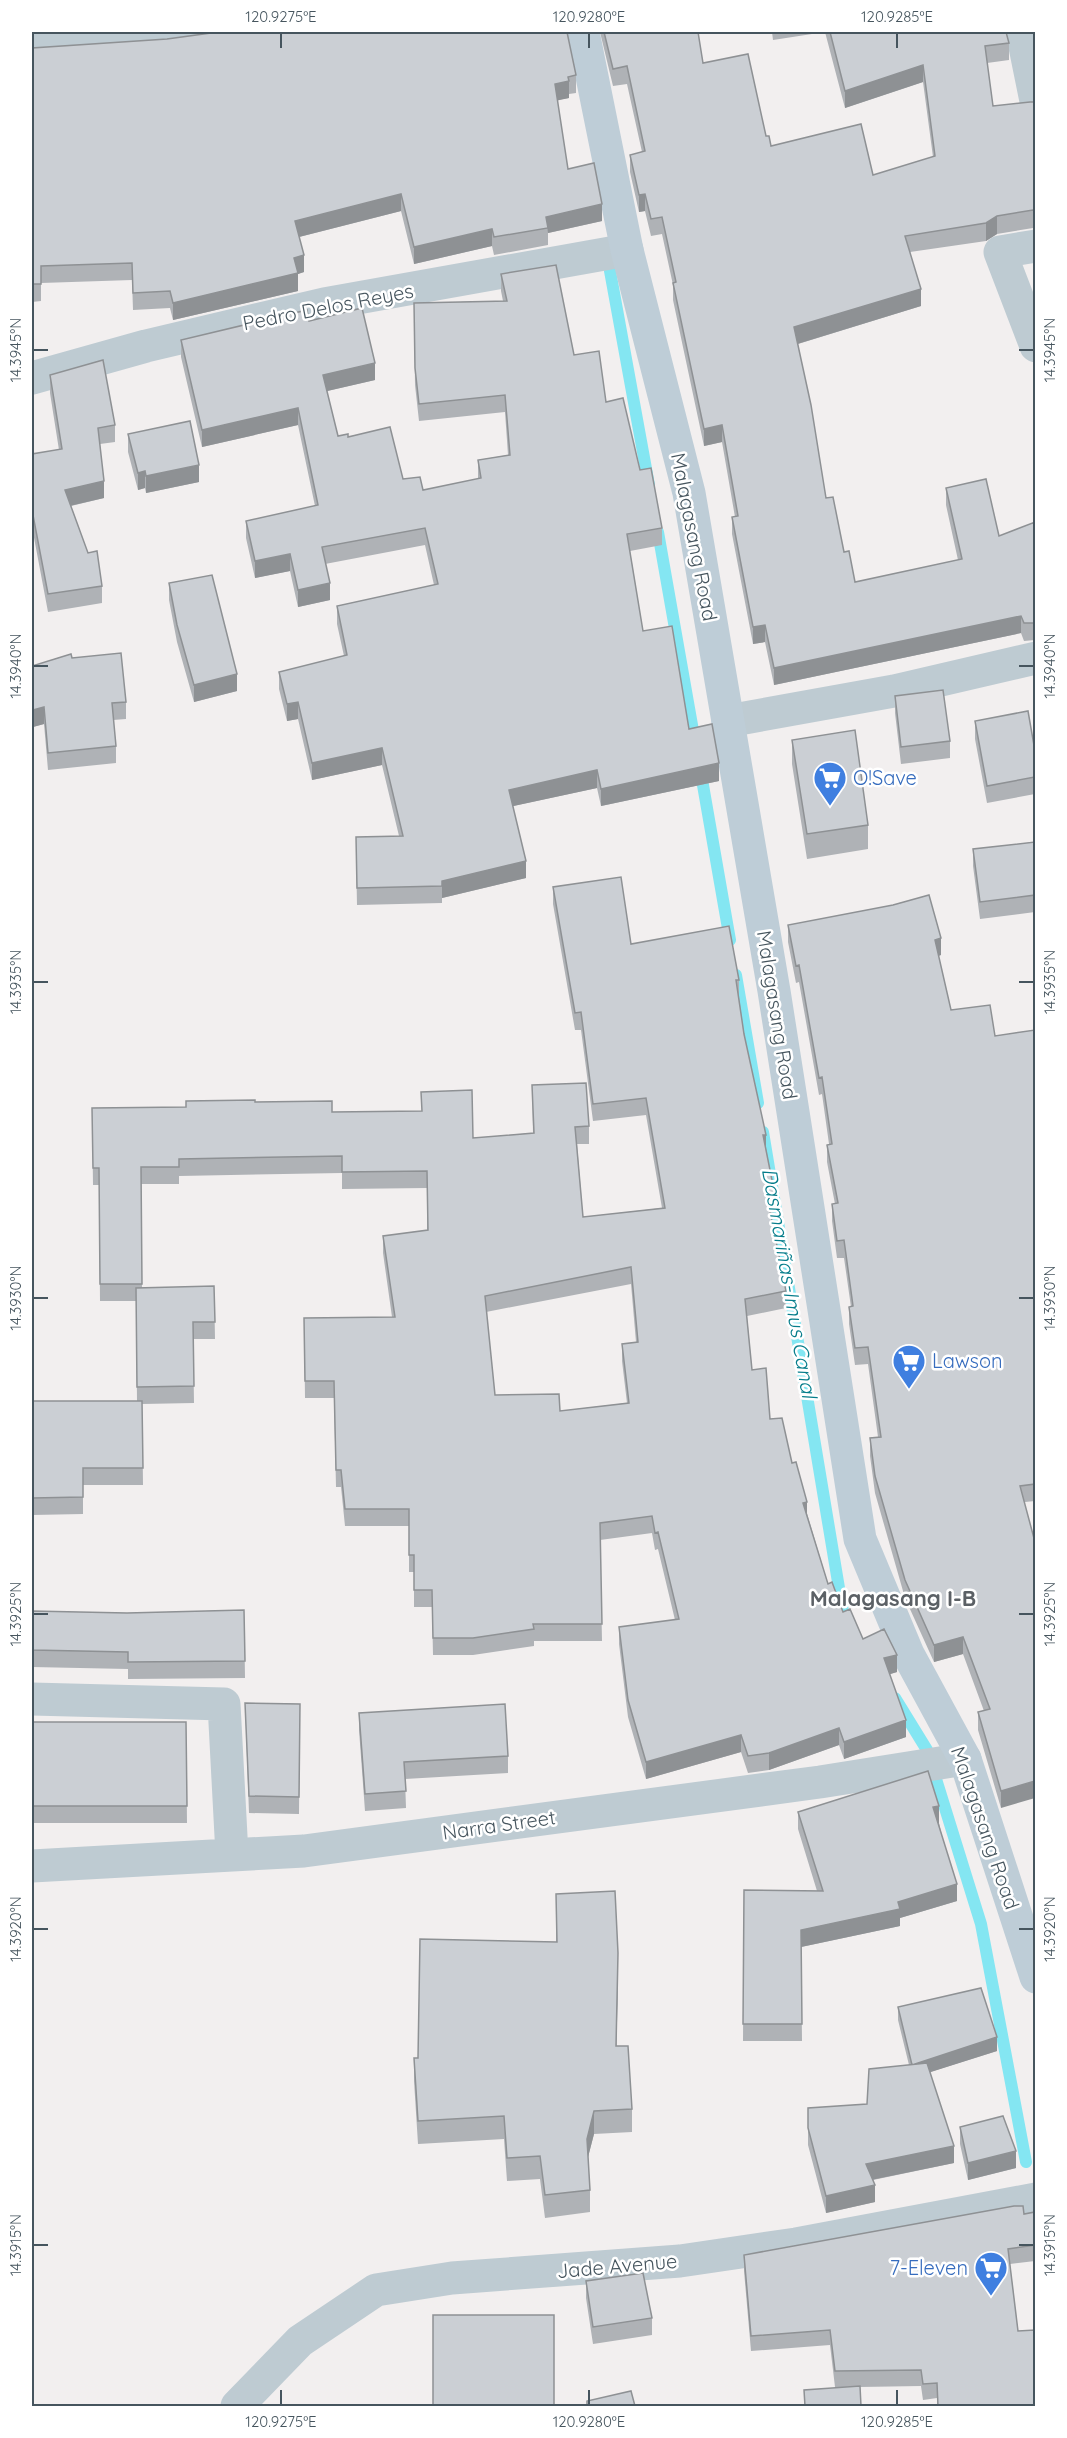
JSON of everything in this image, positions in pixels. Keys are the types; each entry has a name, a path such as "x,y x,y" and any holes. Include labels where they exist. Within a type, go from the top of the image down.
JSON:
{"main road":[{"name":"Malagasang Road","path":"584,32 627,250 689,493 774,991 860,1539 908,1654 965,1759 1035,1977"}],"street":[{"path":"32,47 164,38 208,32"},
{"path":"1022,32 1035,101"},
{"path":"1035,246 1000,252 1035,346"},
{"name":"Pedro Delos Reyes","path":"32,378 146,346 324,304 627,250"},
{"path":"728,721 894,690 1035,658"},
{"path":"32,1699 224,1704 232,1855"},
{"name":"Narra Street","path":"32,1866 304,1851 820,1782 965,1759"},
{"name":"Jade Avenue","path":"237,2406 300,2341 376,2290 452,2278 680,2260 796,2244 1035,2199"}],"building":[{"path":"213,32 567,32 576,75 568,77 569,81 555,84 568,169 594,163 602,204 546,217 548,228 494,237 492,229 414,247 401,194 295,221 304,255 294,258 298,273 173,303 170,291 133,293 132,263 41,266 41,284 32,284 32,48 167,39"},
{"path":"604,32 698,32 703,63 748,54 766,136 769,136 771,146 861,124 873,175 935,156 923,65 845,91 830,32 1006,32 1009,43 985,46 993,106 1035,102 1035,211 997,216 986,223 905,236 921,289 794,327 811,405 826,498 833,497 844,552 849,551 855,582 962,559 946,488 986,479 999,536 1035,522 1035,623 1024,623 1021,616 774,668 765,625 753,627 732,517 738,516 722,425 704,429 673,283 676,282 662,217 651,219 645,194 639,195 630,155 645,151 627,66 613,69"},
{"path":"556,265 574,355 599,351 606,402 623,398 640,470 651,468 662,528 627,534 643,631 672,626 689,729 712,724 719,763 601,789 597,770 509,790 526,861 442,881 442,886 357,888 356,837 403,836 382,748 312,763 298,702 287,704 279,672 347,655 337,606 438,584 425,528 322,547 330,583 298,590 290,554 255,561 246,521 318,505 298,408 202,430 181,340 307,310 309,321 362,308 375,363 323,375 338,436 348,434 348,437 390,427 403,479 420,477 423,490 481,478 478,460 510,455 505,395 419,404 415,368 414,303 507,301 501,274"},
{"path":"103,360 115,425 98,428 104,481 65,490 88,553 97,551 102,586 48,594 32,510 32,454 62,449 50,375"},
{"path":"190,421 199,465 146,476 145,471 138,473 128,434"},
{"path":"212,575 237,674 194,685 177,625 169,583"},
{"path":"121,653 126,702 112,703 116,746 48,753 44,707 33,710 32,666 71,654 72,658"},
{"path":"943,690 950,741 901,747 895,696"},
{"path":"1028,711 1035,751 1035,777 987,786 975,721"},
{"name":"O!Save","path":"855,730 868,825 807,834 792,740"},
{"path":"1035,842 1035,895 980,902 973,849"},
{"path":"621,877 631,944 729,926 739,980 736,980 744,1034 766,1135 763,1135 775,1195 767,1196 786,1291 745,1299 752,1370 766,1368 770,1419 782,1418 792,1463 796,1462 807,1502 803,1503 828,1584 832,1582 843,1612 850,1609 863,1639 884,1629 897,1655 884,1658 906,1720 844,1742 839,1728 769,1753 748,1756 741,1735 646,1762 628,1700 619,1627 679,1619 652,1516 600,1523 602,1624 533,1624 534,1629 473,1638 433,1638 432,1590 414,1590 414,1555 409,1555 409,1509 345,1509 341,1470 336,1470 334,1381 305,1381 304,1318 395,1317 383,1236 428,1230 427,1171 342,1172 342,1156 179,1159 179,1167 141,1167 142,1284 100,1284 99,1168 93,1168 92,1108 186,1107 186,1101 255,1100 255,1102 332,1101 332,1112 422,1111 421,1092 472,1090 473,1138 534,1133 532,1085 586,1083 589,1126 575,1127 583,1217 665,1208 646,1098 593,1104 581,1012 575,1013 553,887","holes":["631,1267 638,1342 622,1344 629,1403 560,1411 559,1394 495,1395 485,1296"]},
{"path":"929,895 941,938 935,940 951,1010 990,1005 995,1036 1035,1030 1035,1484 1020,1486 1035,1542 1035,1781 1001,1791 978,1712 990,1709 963,1637 934,1645 905,1580 875,1476 870,1438 881,1437 868,1347 855,1348 849,1307 853,1306 844,1240 837,1241 832,1204 838,1203 827,1145 832,1144 822,1077 819,1078 799,965 796,966 788,925 893,905"},
{"path":"214,1286 215,1322 193,1322 194,1386 137,1387 136,1288"},
{"path":"32,1401 142,1401 143,1468 83,1468 83,1497 32,1498"},
{"path":"244,1610 245,1661 128,1662 128,1652 32,1650 32,1611 127,1613"},
{"path":"245,1703 300,1704 299,1797 249,1796"},
{"path":"505,1704 508,1756 404,1762 406,1791 365,1794 359,1713"},
{"path":"32,1722 186,1722 187,1806 32,1806"},
{"path":"928,1771 939,1806 933,1807 957,1884 898,1902 900,1909 801,1930 802,2024 743,2024 744,1890 823,1891 798,1812"},
{"path":"615,1891 618,1953 616,2046 628,2046 632,2109 594,2111 587,2139 590,2190 545,2195 540,2156 507,2158 504,2116 418,2121 414,2058 418,2058 420,1939 557,1942 556,1894"},
{"path":"981,1988 997,2037 912,2065 898,2007"},
{"path":"927,2063 954,2146 866,2164 875,2185 826,2196 808,2128 808,2108 867,2104 869,2069"},
{"path":"1003,2116 1016,2151 968,2163 960,2127"},
{"path":"1023,2206 1024,2214 1035,2212 1035,2245 1008,2249 1018,2331 1035,2330 1035,2406 938,2406 937,2383 923,2384 921,2370 835,2371 830,2330 751,2336 744,2255"},
{"path":"643,2273 652,2318 593,2327 586,2281"},
{"path":"433,2315 554,2315 554,2406 433,2406"},
{"path":"860,2386 861,2406 805,2406 804,2390"},
{"path":"631,2391 635,2406 587,2406 587,2401"}],"waterway":[{"name":"Dasmariñas-Imus Canal","path":"610,271 649,485"},
{"name":"Dasmariñas-Imus Canal","path":"658,532 695,742"},
{"name":"Dasmariñas-Imus Canal","path":"700,768 730,940"},
{"name":"Dasmariñas-Imus Canal","path":"736,975 758,1103"},
{"name":"Dasmariñas-Imus Canal","path":"763,1132 843,1612 849,1622"},
{"name":"Dasmariñas-Imus Canal","path":"895,1698 927,1750 981,1924 1026,2162"}],"place":[{"name":"O!Save","path":"830,807"},
{"name":"Lawson","path":"909,1390"},
{"name":"7-Eleven","path":"991,2297"}],"district":[{"name":"Malagasang I-B","path":"893,1598"}]}
